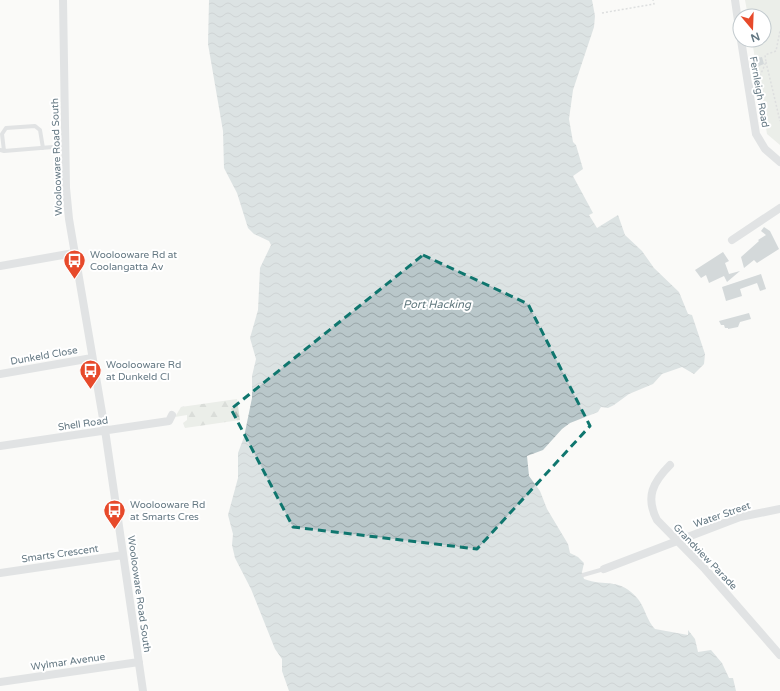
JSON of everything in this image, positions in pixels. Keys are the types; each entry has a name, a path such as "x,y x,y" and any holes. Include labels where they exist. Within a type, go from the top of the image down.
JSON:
{"street":[{"name":"Woolooware Road South","path":"63,0 66,188 74,253 105,430 143,691"},
{"name":"Fernleigh Road","path":"742,48 748,89 759,140 765,149 780,162"},
{"path":"732,240 780,208"},
{"path":"0,266 74,253"},
{"name":"Dunkeld Close","path":"0,374 92,358"},
{"name":"Shell Road","path":"0,446 170,421"},
{"name":"Grandview Parade","path":"670,465 658,477 651,499 652,511 657,520 679,542 780,655"},
{"name":"Water Street","path":"604,569 679,542 740,517 780,509"},
{"name":"Smarts Crescent","path":"0,573 123,555"},
{"name":"Wylmar Avenue","path":"0,682 139,662"}],"lane":[{"path":"748,89 759,80"},
{"path":"43,148 40,130 35,126 6,128 1,134 2,150 43,148 66,146"},
{"path":"583,575 604,569"}],"path":[{"path":"602,13 654,4 653,0"},
{"path":"780,31 776,51 765,55 780,121"},
{"path":"759,80 766,62"}],"highlighted area":[{"path":"423,255 528,304 590,426 477,549 293,527 231,409"}],"green space":[{"path":"745,0 780,0 780,145 767,134 753,48 772,48 772,8 746,8"},
{"path":"237,399 240,420 185,428 183,423 187,420 187,415 175,417 181,407"}],"water":[{"name":"Port Hacking","path":"209,0 592,0 595,16 594,27 573,90 569,119 573,142 576,145 583,169 573,176 593,213 589,215 597,228 618,215 625,235 642,251 654,268 679,292 688,314 692,315 705,354 704,364 694,374 682,367 662,374 653,384 629,394 614,405 608,408 601,407 598,412 570,423 562,429 543,450 527,456 529,476 540,491 547,509 568,544 570,553 578,557 584,563 582,572 584,579 619,585 631,592 638,599 655,629 688,635 688,630 695,639 698,652 711,650 722,663 729,678 733,678 736,691 289,691 282,671 282,659 275,649 251,589 235,558 232,545 233,534 228,515 238,478 238,453 244,437 252,398 252,376 256,359 250,338 258,310 260,268 271,245 269,241 254,234 248,228 237,193 224,168 223,131 208,44"}],"building":[{"path":"762,57 764,64 754,68 752,59"},
{"path":"764,227 770,231 779,249 757,263 754,260 744,268 741,257 759,241 758,240 766,235 761,231"},
{"path":"723,252 729,261 725,263 729,274 740,271 727,282 724,276 709,283 706,275 701,278 695,270"},
{"path":"761,274 766,289 760,291 757,283 740,289 742,296 726,301 722,287"},
{"path":"749,313 751,319 740,322 738,327 728,329 725,328 724,325 721,325 719,321"}],"place":[{"name":"Woolooware Rd at Coolangatta Av","path":"74,280"},
{"name":"Woolooware Rd at Dunkeld Cl","path":"91,390"},
{"name":"Woolooware Rd at Smarts Cres","path":"115,530"}]}
